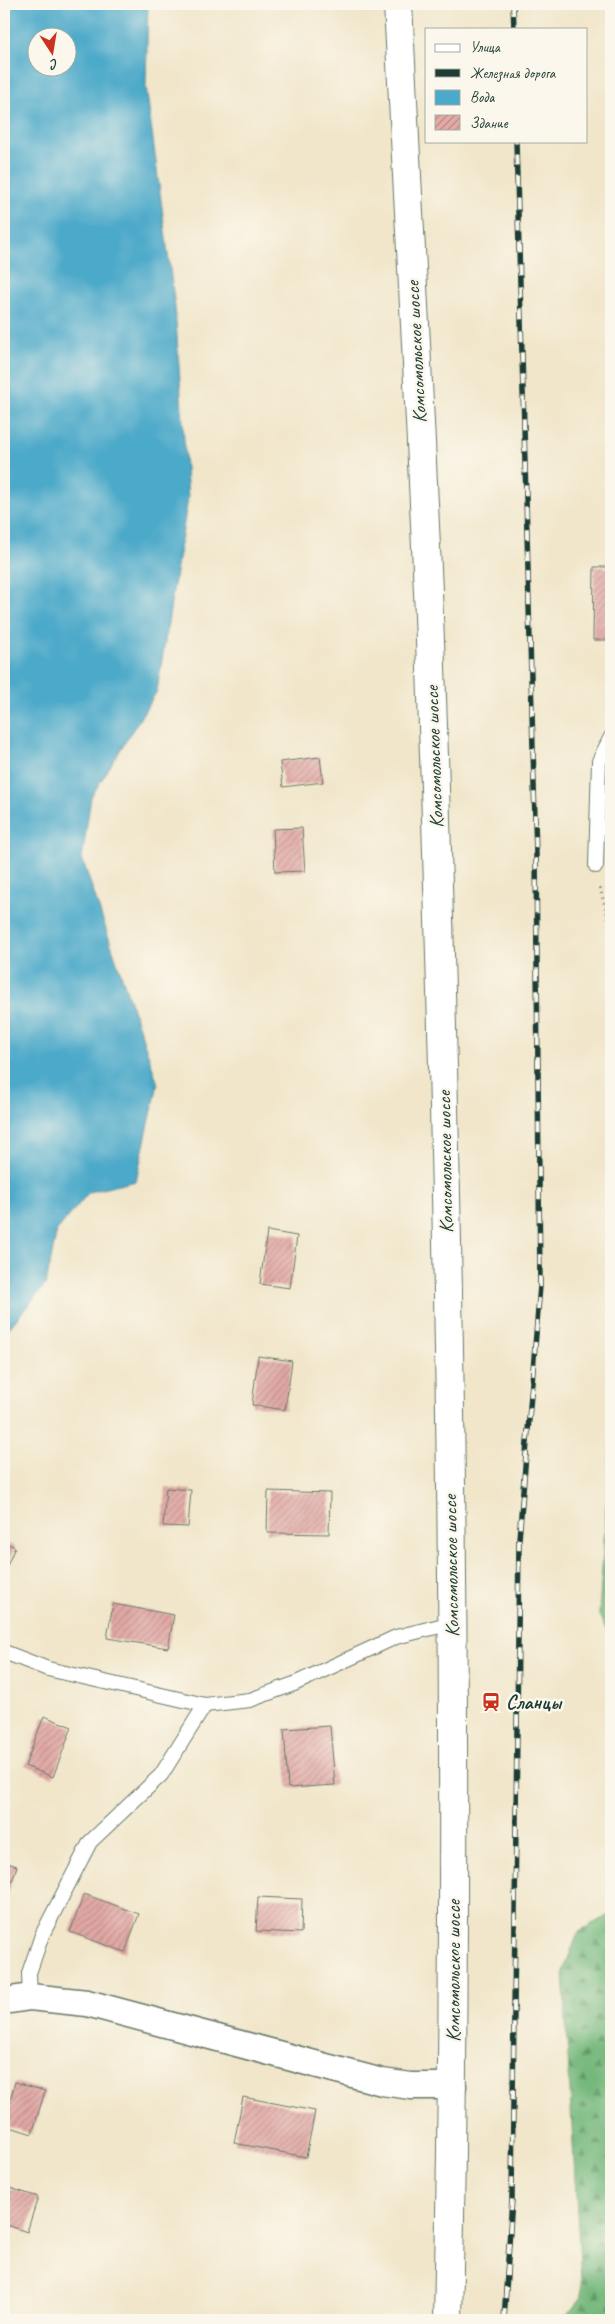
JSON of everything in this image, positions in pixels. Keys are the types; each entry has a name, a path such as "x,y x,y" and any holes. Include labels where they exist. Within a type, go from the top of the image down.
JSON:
{"main road":[{"name":"Комсомольское шоссе","path":"398,4 431,661 446,1157 452,1623 453,2086 448,2320"}],"street":[{"path":"4,2001 30,1997 87,2003 382,2082 411,2086 453,2086"}],"lane":[{"path":"596,866 599,761 611,737"},
{"path":"4,1652 48,1669 205,1705 250,1700 294,1684 396,1638 452,1623"},
{"path":"30,1997 28,1973 42,1935 90,1842 160,1775 205,1705"}],"path":[{"path":"596,866 604,906 611,928"}],"green space":[{"path":"611,1432 611,1639 599,1615"},
{"path":"611,1914 611,2320 563,2320 582,2297 563,1971 579,1931"}],"water":[{"path":"4,4 148,4 146,86 175,307 188,498 157,691 91,797 82,858 158,1084 136,1181 89,1192 57,1230 46,1284 4,1334"}],"building":[{"path":"594,567 611,567 611,640 593,640"},
{"path":"320,757 323,782 283,787 280,762"},
{"path":"302,828 305,871 275,872 273,829"},
{"path":"267,1231 297,1236 290,1288 260,1284"},
{"path":"258,1356 292,1361 285,1410 252,1405"},
{"path":"166,1488 191,1490 188,1527 163,1526"},
{"path":"268,1491 330,1493 329,1534 267,1533"},
{"path":"4,1542 15,1547 4,1573"},
{"path":"113,1604 174,1615 168,1648 107,1638"},
{"path":"44,1716 72,1727 53,1777 25,1766"},
{"path":"330,1726 335,1785 288,1788 284,1729"},
{"path":"4,1862 17,1866 4,1906"},
{"path":"84,1894 139,1914 125,1952 70,1932"},
{"path":"258,1897 302,1899 301,1933 256,1931"},
{"path":"15,2082 45,2091 32,2134 4,2125"},
{"path":"243,2097 315,2111 306,2157 234,2143"},
{"path":"4,2186 38,2197 27,2232 4,2224"}],"railway":[{"path":"513,4 514,28"},
{"path":"504,2320 512,2199 519,1539 540,1286 536,855 516,142"}],"place":[{"name":"Сланцы","path":"491,1702"}]}
